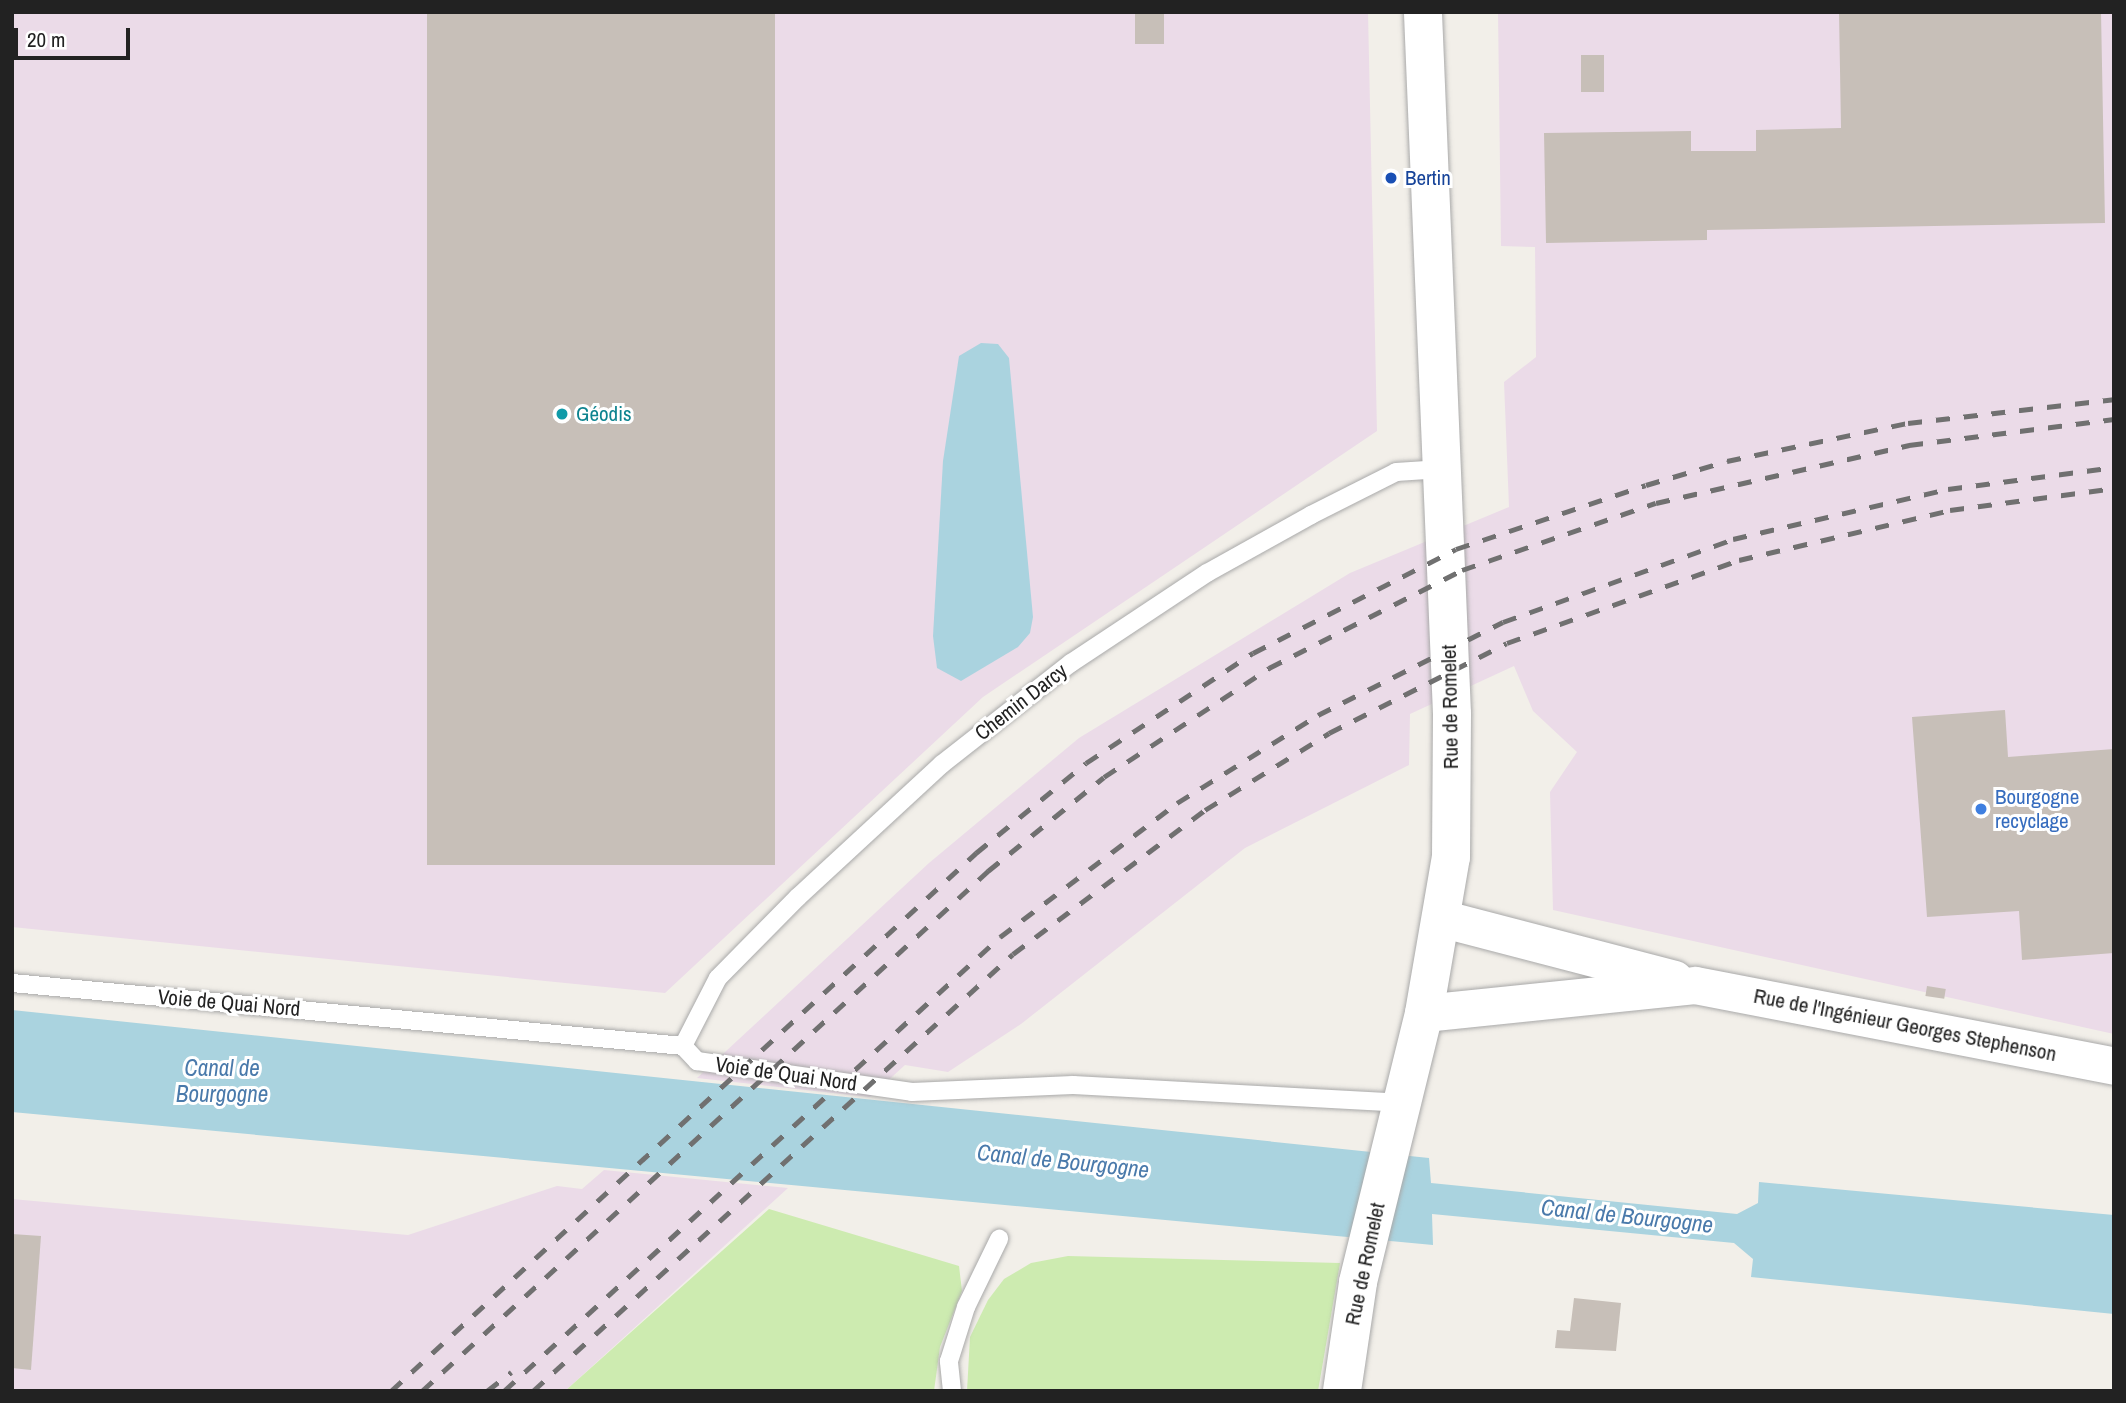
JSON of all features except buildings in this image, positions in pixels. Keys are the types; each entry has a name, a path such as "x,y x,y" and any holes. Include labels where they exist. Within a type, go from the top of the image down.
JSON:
{"street":[{"name":"Rue de Romelet","path":"1342,1391 1358,1282 1424,1013 1444,919 1452,714 1423,12"},
{"name":"Rue de l'Ingénieur Georges Stephenson","path":"1444,919 1695,985 2114,1066"},
{"name":"Rue de l'Ingénieur Georges Stephenson","path":"1424,1013 1695,985"}],"lane":[{"name":"Chemin Darcy","path":"683,1046 718,978 843,853 942,764 1071,663 1207,573 1311,515 1396,472 1442,469"},
{"name":"Voie de Quai Nord","path":"12,983 683,1046 697,1061 912,1092 1073,1085 1401,1103"},
{"path":"952,1391 949,1361 962,1321 999,1239"}],"shaded area":[{"path":"12,12 1368,12 1377,431 983,697 665,993 12,927"},
{"path":"1498,12 2114,12 2114,1034 1553,910 1550,792 1577,752 1533,711 1514,666 1410,714 1409,765 1245,848 1021,1024 948,1072 905,1065 870,1097 697,1078 929,863 1079,738 1350,573 1509,507 1504,382 1536,357 1535,247 1501,246"},
{"path":"604,1170 788,1188 565,1391 12,1391 12,1199 408,1235 557,1186 582,1189"}],"green space":[{"path":"769,1209 959,1266 962,1291 940,1347 934,1391 565,1391"},
{"path":"1068,1256 1340,1263 1318,1391 967,1391 970,1337 988,1300 1004,1279 1031,1263"}],"water":[{"path":"981,343 998,344 1009,358 1033,617 1030,633 1018,647 961,681 937,668 933,636 943,461 959,356"},
{"name":"Canal de Bourgogne","path":"12,1010 1429,1158 1431,1183 1737,1214 1758,1203 1759,1182 2114,1215 2114,1314 1751,1277 1753,1259 1734,1243 1432,1214 1433,1245 12,1112"}],"railway":[{"path":"391,1391 976,853 1086,763 1253,653 1456,549 1646,485 1727,461 1908,423 2114,399"},
{"path":"422,1391 988,871 1104,777 1269,668 1462,570 1656,503 1909,445 2114,419"},
{"path":"504,1391 1000,937 1177,803 1318,715 1503,622 1733,539 1948,489 2114,467"},
{"path":"533,1391 1013,954 1205,810 1329,733 1507,643 1739,560 1950,510 2114,488"},
{"path":"487,1391 511,1372"}],"place":[{"name":"Bertin","path":"1391,178"},
{"name":"Géodis","path":"562,414"},
{"name":"Bourgogne recyclage","path":"1981,809"}]}
